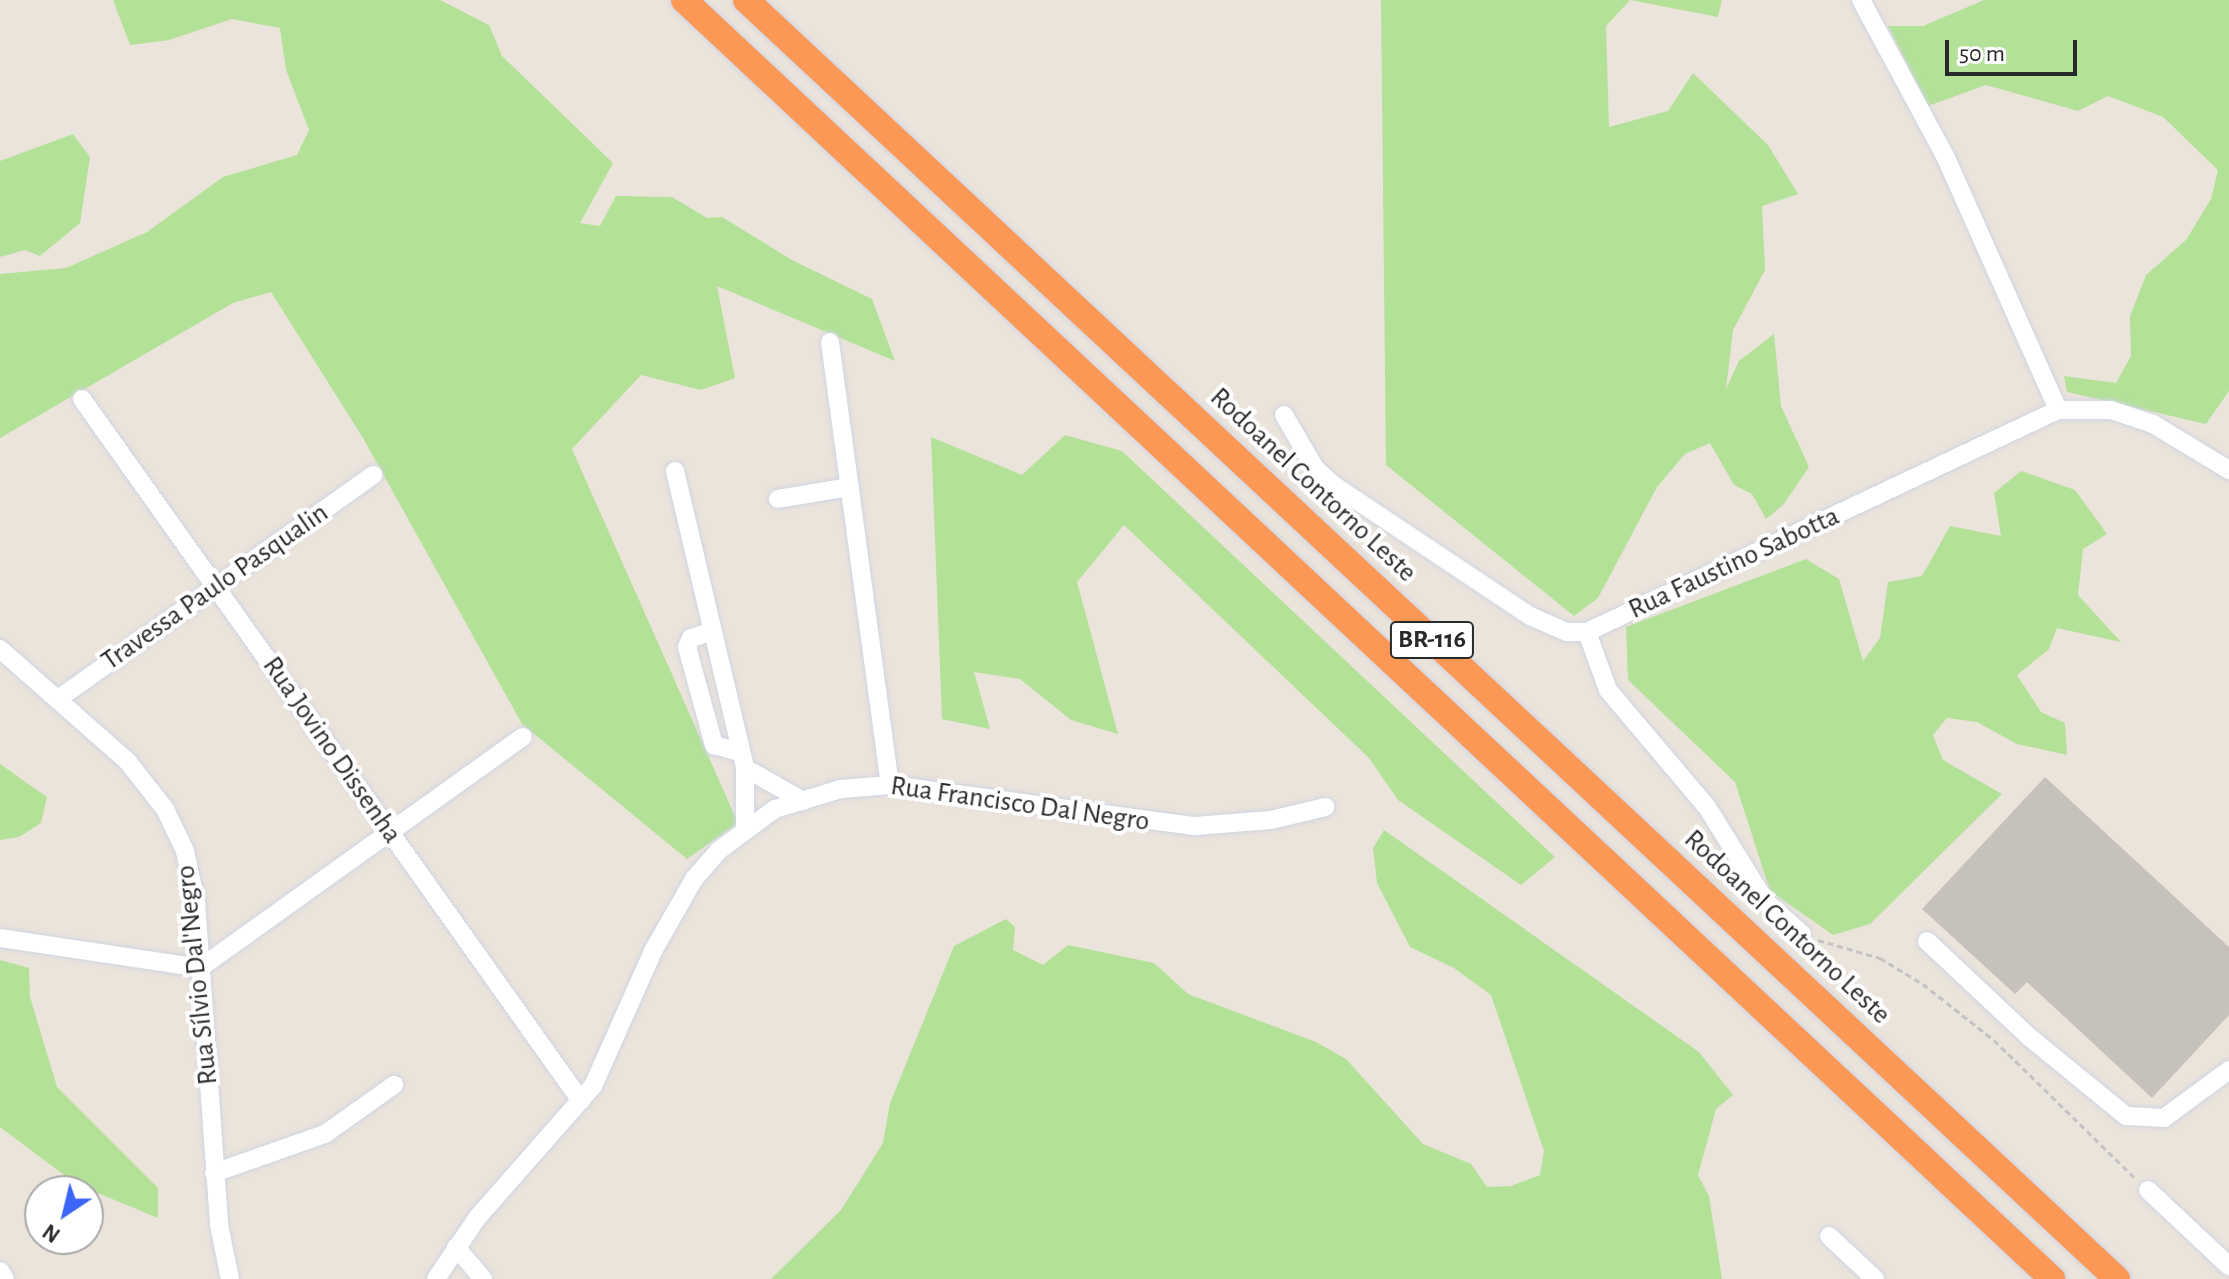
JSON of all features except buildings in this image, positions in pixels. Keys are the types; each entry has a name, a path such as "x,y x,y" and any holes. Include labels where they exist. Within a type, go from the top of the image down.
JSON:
{"highway":[{"name":"BR-116","path":"684,0 2052,1279"},
{"name":"Rodoanel Contorno Leste","path":"746,0 2117,1279"}],"street":[{"path":"1861,0 1946,158 2058,410"},
{"path":"830,342 890,785"},
{"name":"Rua Jovino Dissenha","path":"82,399 581,1101"},
{"name":"Rua Faustino Sabotta","path":"1587,632 2058,410 2111,410 2153,424 2229,470"},
{"path":"1284,415 1315,468 1359,504 1530,616 1567,632 1587,632 1608,690 1707,807 1766,902 1802,934"},
{"path":"675,471 743,760 745,828"},
{"name":"Travessa Paulo Pasqualin","path":"58,699 373,475"},
{"path":"778,499 850,487"},
{"path":"713,631 691,638 687,647 714,745 743,760 803,801"},
{"name":"Rua Sílvio Dal'Negro","path":"0,649 138,773 175,827 192,878 214,1173 230,1279"},
{"path":"0,938 200,968 523,737"},
{"name":"Rua Francisco Dal Negro","path":"436,1279 456,1247 581,1101 603,1067 673,912 694,879 745,828 775,809 841,789 890,785 1195,826 1271,820 1325,807"},
{"path":"1927,941 2028,1036 2126,1116 2148,1122 2164,1118 2229,1070"},
{"path":"214,1173 325,1134 394,1085"},
{"path":"2148,1190 2229,1266"},
{"path":"1829,1236 1875,1279"},
{"path":"456,1247 483,1279"},
{"path":"0,1271 5,1279"}],"path":[{"path":"1802,934 1880,958 1923,984 1994,1040 2148,1190"}],"green space":[{"path":"113,0 440,0 489,25 502,56 613,163 580,223 600,226 616,196 672,197 707,218 722,217 792,260 872,299 895,361 717,286 735,378 701,390 641,375 572,449 738,823 687,859 522,724 363,438 271,292 233,303 0,438 0,274 66,268 147,232 223,177 297,155 309,130 286,70 280,28 232,19 169,40 130,45"},
{"path":"1381,0 1630,0 1606,26 1609,127 1668,111 1693,73 1768,145 1798,194 1762,206 1765,270 1733,330 1726,389 1739,361 1774,334 1781,406 1809,467 1783,505 1766,519 1752,494 1734,485 1710,443 1685,454 1657,487 1598,598 1574,616 1386,465"},
{"path":"1630,0 1722,0 1718,17"},
{"path":"1984,0 2229,0 2229,391 2206,424 2067,392 2064,376 2116,383 2131,356 2130,316 2146,275 2186,240 2211,199 2218,170 2163,117 2108,96 2078,111 1986,85 1928,106 1888,26 1923,26"},
{"path":"73,134 90,157 80,223 40,256 25,250 0,257 0,161"},
{"path":"1065,435 1122,451 1555,857 1521,885 1398,800 1369,758 1124,525 1077,582 1118,734 1071,720 1020,679 974,672 990,729 942,719 931,437 1022,475"},
{"path":"2021,471 2075,490 2107,534 2083,549 2078,595 2121,642 2057,628 2049,649 2017,675 2041,712 2065,723 2067,755 2017,744 1977,722 1947,718 1933,735 1943,760 2002,794 1870,924 1833,935 1770,891 1735,782 1628,680 1626,627 1806,559 1839,579 1863,661 1880,638 1888,582 1922,576 1950,526 2001,536 1994,493"},
{"path":"0,764 47,797 41,823 19,837 0,840"},
{"path":"1384,830 1699,1052 1733,1095 1716,1109 1698,1175 1709,1196 1722,1279 771,1279 841,1210 883,1143 890,1103 954,946 1006,919 1015,927 1013,950 1043,965 1068,945 1154,963 1188,994 1316,1042 1346,1059 1423,1144 1471,1164 1487,1187 1511,1186 1540,1175 1544,1151 1491,995 1454,968 1410,947 1377,883 1373,848"},
{"path":"0,960 29,968 30,997 57,1087 158,1188 158,1218 104,1196 104,1175 64,1175 0,1127"}]}
